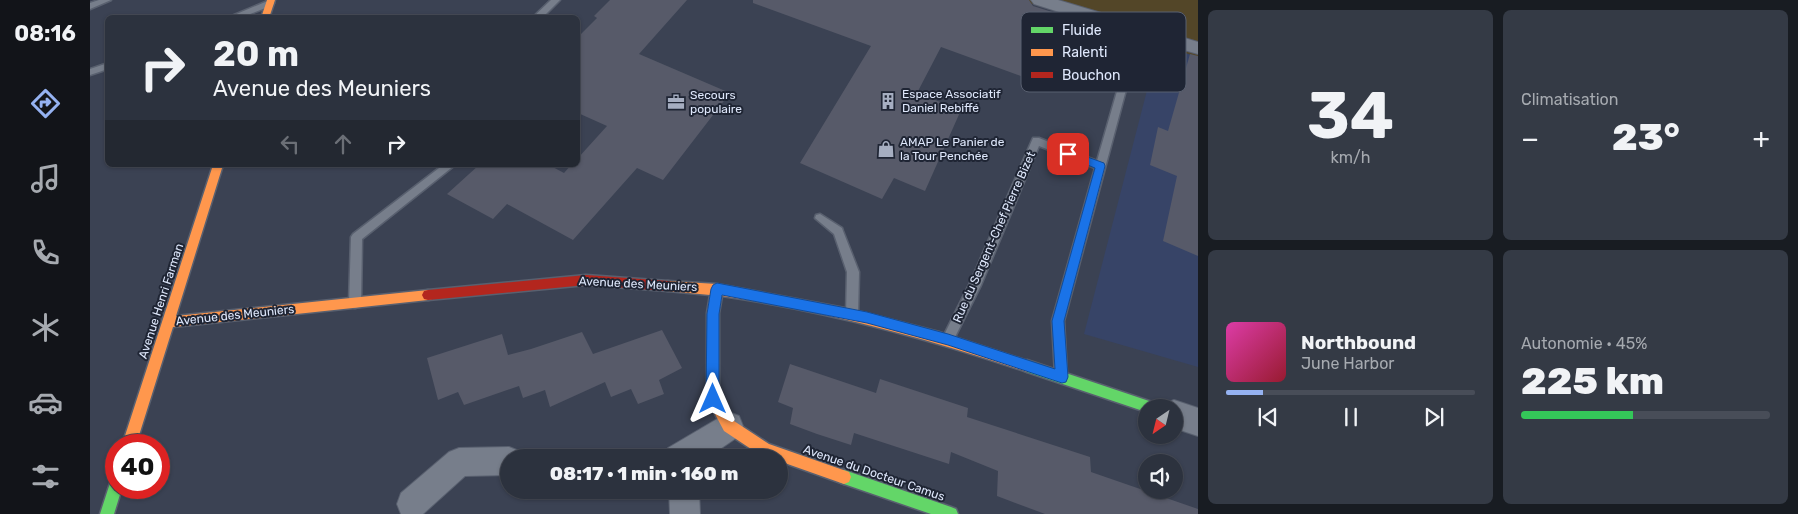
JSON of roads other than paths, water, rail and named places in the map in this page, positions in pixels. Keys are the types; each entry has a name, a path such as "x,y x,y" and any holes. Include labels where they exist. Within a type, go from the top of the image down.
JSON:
{"street":[{"path":"1040,0 1078,12"},
{"path":"266,15 270,2"},
{"name":"Avenue Henri Farman","path":"133,434 217,167"},
{"name":"Avenue des Meuniers","path":"169,322 586,280 717,289 852,314 948,339 1138,403"},
{"name":"Avenue du Docteur Camus","path":"717,289 713,314 713,399 729,426 766,450 951,514"},
{"path":"1183,417 1198,422"},
{"path":"696,449 729,426"},
{"path":"412,504 459,462 500,461"},
{"path":"107,514 112,499"},
{"path":"684,499 685,514"}],"lane":[{"path":"90,6 107,0"},
{"path":"539,15 556,0"},
{"path":"238,15 270,2"},
{"path":"90,72 105,67"},
{"path":"1062,377 1058,321 1121,92"},
{"name":"Rue du Sergent-Chef Pierre Bizet","path":"948,339 975,285 1036,141 1100,166"},
{"path":"355,303 357,237 447,167"},
{"path":"820,218 838,231 853,272 852,314"}],"place":[{"name":"Espace Associatif Daniel Rebiffé","path":"888,101"},
{"name":"Secours populaire","path":"676,102"},
{"name":"AMAP Le Panier de la Tour Penchée","path":"886,149"}]}
